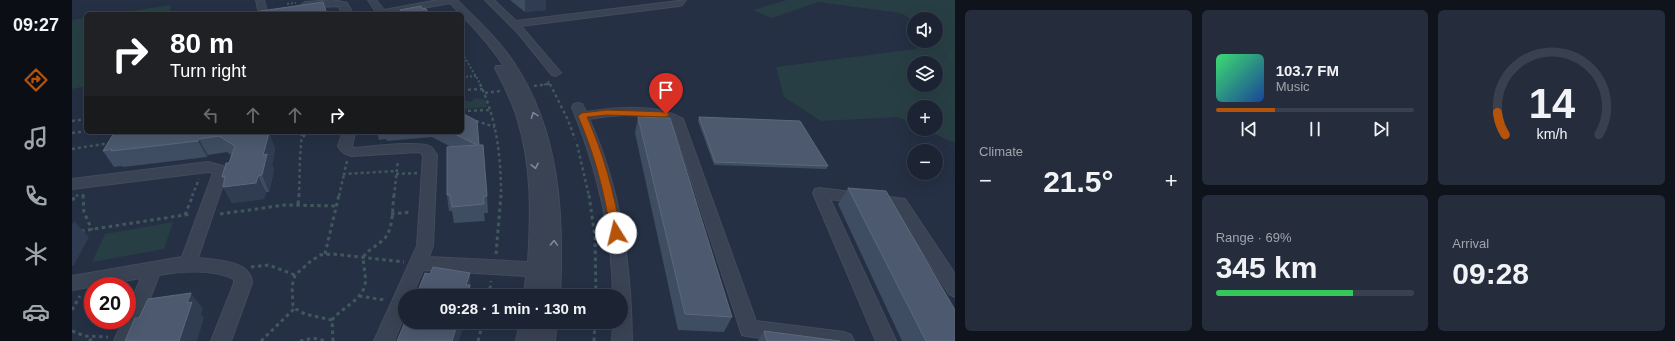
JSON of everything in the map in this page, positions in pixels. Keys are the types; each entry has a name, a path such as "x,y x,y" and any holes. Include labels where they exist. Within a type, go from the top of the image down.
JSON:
{"street":[{"path":"260,0 265,12"},
{"path":"372,0 381,12"},
{"path":"391,12 448,0"},
{"path":"448,0 455,12"},
{"path":"448,0 460,12"},
{"path":"489,0 515,24 556,73"},
{"path":"515,24 679,3 682,0"},
{"path":"287,4 330,2 344,5 347,12"},
{"path":"464,16 491,42 508,63 523,88 536,118 546,149 551,182 554,236 552,289"},
{"path":"464,23 484,46 504,75 512,89 526,128 536,174 538,235 534,289"},
{"path":"622,341 622,290 615,222 603,168 580,111 662,114 677,119 749,329 844,341"},
{"path":"348,134 345,146 350,151 399,149 426,150 430,155 426,240 407,289"},
{"path":"78,187 203,168 216,168 220,174 188,264"},
{"path":"886,341 820,192 900,203 955,289"},
{"path":"418,263 553,270"},
{"path":"72,283 153,268 188,264 238,272 243,278 243,283 221,341"},
{"path":"125,339 153,268"},
{"path":"384,341 398,311"},
{"path":"526,341 528,329"},
{"path":"545,341 547,329"}],"path":[{"path":"464,57 477,76 485,94 500,151 502,180 501,217 495,259"},
{"path":"464,77 477,76"},
{"path":"546,78 568,120 586,178 595,238 596,289"},
{"path":"531,87 550,84"},
{"path":"464,90 483,89"},
{"path":"485,94 507,90"},
{"path":"464,110 490,110"},
{"path":"72,121 84,119"},
{"path":"475,120 494,127"},
{"path":"72,133 84,131"},
{"path":"298,204 301,189 300,149 302,134"},
{"path":"303,137 306,134"},
{"path":"72,149 110,143"},
{"path":"333,341 332,320 359,296 365,281 363,258 365,254 382,242 387,236 399,149"},
{"path":"325,254 350,151"},
{"path":"185,215 203,168"},
{"path":"344,174 429,172"},
{"path":"78,187 83,209 92,230"},
{"path":"79,232 185,215 298,204 337,206"},
{"path":"391,214 428,212"},
{"path":"332,320 301,312 293,305 292,286 295,275 311,261 325,254 418,263"},
{"path":"238,272 252,267 269,265 295,275"},
{"path":"489,289 492,273"},
{"path":"359,296 398,301"},
{"path":"261,341 295,308"},
{"path":"478,341 481,329"},
{"path":"594,341 595,329"},
{"path":"72,331 80,335 125,339"},
{"path":"89,341 94,337"},
{"path":"300,341 313,338 326,341"}],"green space":[{"path":"787,0 955,0 955,143 940,136 943,136 943,100 907,100 907,121 897,117 821,121 784,97 776,67 917,48 943,48 943,12 907,12 907,17 901,13 818,2 772,18 753,10"},
{"path":"171,5 169,12 124,12"},
{"path":"84,18 84,86 72,89 72,20"},
{"path":"475,98 485,100 487,107 464,109 464,100 471,102"},
{"path":"173,222 164,249 92,262 105,234"}],"building":[{"path":"323,2 326,12 254,12"},
{"path":"421,6 428,12 402,12 400,10"},
{"path":"464,114 477,121 479,145 483,145 487,196 483,197 484,204 452,207 450,195 447,195 447,147 477,145 455,134 464,134"},
{"path":"638,117 670,118 732,317 685,314"},
{"path":"699,117 800,121 828,166 715,162"},
{"path":"113,134 269,134 263,155 267,154 262,175 258,176 256,183 223,187 225,176 222,177 226,163 229,163 235,146 219,136 199,139 198,141 103,151"},
{"path":"848,188 886,191 955,310 955,341 926,341"},
{"path":"433,267 470,273 466,285 470,285 469,289 419,289 425,273 430,274"},
{"path":"191,293 187,303 192,302 179,341 125,341 130,329 136,329 136,318 139,318 148,299"},
{"path":"402,329 456,329 452,341 397,341"},
{"path":"764,331 840,341 767,341"}],"route":[{"path":"616,233 603,168 587,125 582,116 607,112 666,114"}]}
